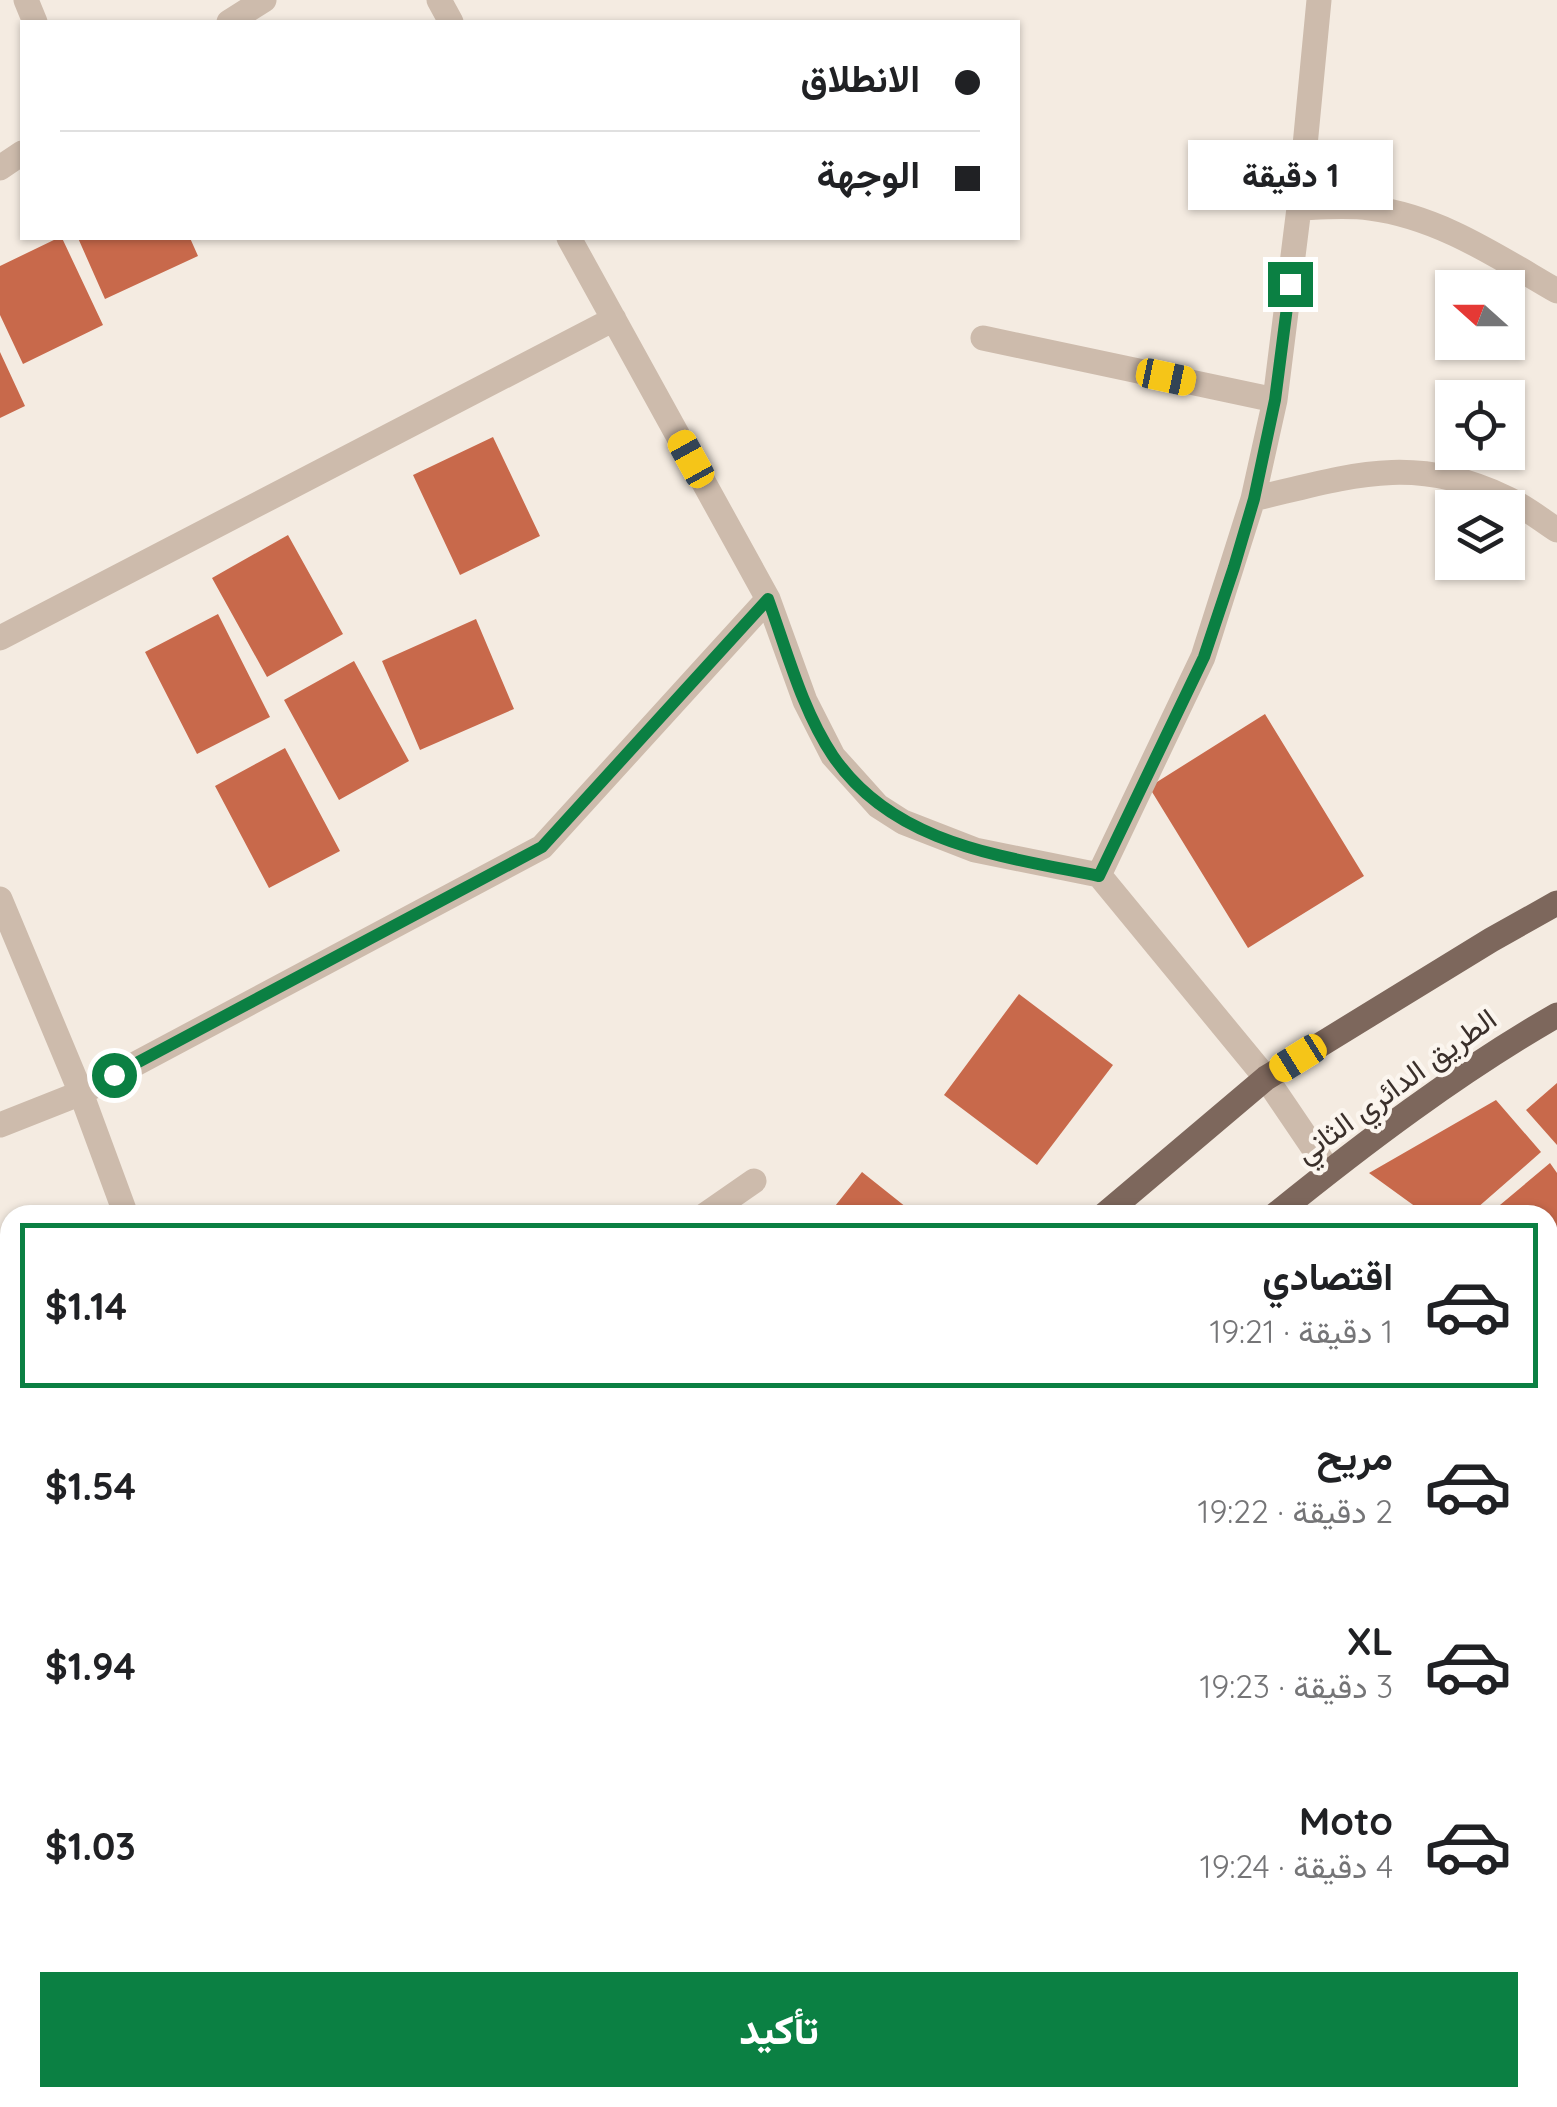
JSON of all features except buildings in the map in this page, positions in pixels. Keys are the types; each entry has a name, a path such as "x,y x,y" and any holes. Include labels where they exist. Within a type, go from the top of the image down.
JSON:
{"main road":[{"path":"1116,1205 1266,1078 1557,904"},
{"name":"الطريق الدائري الثاني","path":"1288,1205 1329,1171 1514,1040 1557,1016"}],"street":[{"path":"231,20 264,0"},
{"path":"1099,876 1204,657 1254,499 1275,400 1319,0"},
{"path":"1299,208 1368,207 1413,216 1460,235 1557,291"},
{"path":"570,240 768,599 805,701 833,756 878,806 903,822 975,850 1099,876 1266,1078 1329,1171"},
{"path":"0,638 614,319"},
{"path":"983,338 1275,400"},
{"path":"1254,499 1355,475 1414,470 1455,478 1506,497 1557,530"},
{"path":"0,1124 80,1092 542,847 768,599"},
{"path":"0,899 122,1205"},
{"path":"720,1205 754,1182"}],"route":[{"path":"114,1075 542,847 768,599 805,701 833,756 878,806 903,822 975,850 1099,876 1204,657 1234,567 1254,499 1275,400 1290,284"}]}
